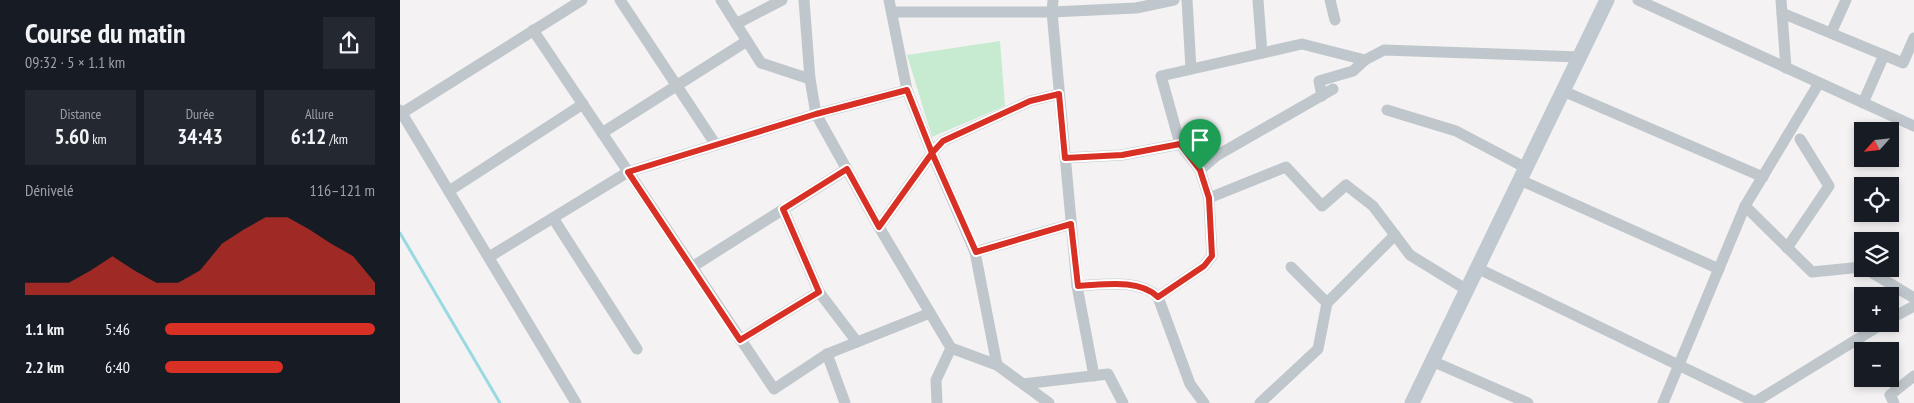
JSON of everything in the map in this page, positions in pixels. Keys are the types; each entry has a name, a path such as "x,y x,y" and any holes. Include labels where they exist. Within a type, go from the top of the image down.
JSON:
{"main road":[{"path":"1412,403 1607,0"}],"street":[{"path":"620,0 716,145"},
{"path":"721,0 762,63 810,79"},
{"path":"736,24 782,0"},
{"path":"804,0 810,79 816,114 879,227 951,348 998,365 1049,403"},
{"path":"889,0 907,90 932,153 976,252 998,365"},
{"path":"892,12 1052,6 1136,8 1174,0"},
{"path":"1187,0 1191,69"},
{"path":"1258,0 1262,53"},
{"path":"1330,0 1335,20"},
{"path":"1638,0 1914,126"},
{"path":"1781,0 1786,68"},
{"path":"1831,33 1846,0"},
{"path":"576,403 401,111 579,1"},
{"path":"1052,6 1078,286 1094,376"},
{"path":"1782,13 1903,63 1914,38"},
{"path":"533,30 774,389 827,354 930,313"},
{"path":"602,133 747,41"},
{"path":"1158,297 1204,266 1212,256 1209,198 1200,170 1180,144 1161,76 1302,44 1365,60"},
{"path":"1322,96 1319,81 1354,71 1365,60 1384,50 1580,57"},
{"path":"1863,103 1884,55"},
{"path":"1662,403 1745,206 1819,83"},
{"path":"1200,170 1216,156 1333,89"},
{"path":"489,257 628,172 816,114 907,90"},
{"path":"1563,91 1763,177"},
{"path":"879,227 932,153 943,141 1030,101 1059,94"},
{"path":"449,191 583,104"},
{"path":"1387,110 1456,131 1523,174 1719,269"},
{"path":"1787,248 1829,186 1800,139"},
{"path":"1065,158 1122,155 1180,144"},
{"path":"1209,198 1286,167 1322,206 1346,185 1373,206 1410,256 1467,290"},
{"path":"692,267 847,169"},
{"path":"1745,206 1812,272 1854,270"},
{"path":"783,209 819,292 857,342"},
{"path":"553,218 637,349"},
{"path":"976,252 1071,224"},
{"path":"1260,403 1318,349 1327,303 1395,235"},
{"path":"1291,267 1327,303"},
{"path":"1477,268 1752,402 1869,332"},
{"path":"1880,277 1914,298"},
{"path":"1078,286 1132,285 1150,289 1158,297 1190,384 1204,403"},
{"path":"740,340 819,292"},
{"path":"1899,314 1914,306"},
{"path":"936,403 936,380 951,348"},
{"path":"827,354 845,403"},
{"path":"1432,361 1528,403"},
{"path":"1023,384 1108,374 1123,403"},
{"path":"1894,403 1890,395 1914,376"}],"green space":[{"path":"1000,41 1005,106 932,137 907,55"}],"waterway":[{"path":"400,233 500,403"}],"route":[{"path":"1200,170 1180,144 1122,155 1065,158 1059,94 1030,101 943,141 932,153 907,90 816,114 628,172 740,340 819,292 783,209 847,169 879,227 932,153 976,252 1071,224 1078,286 1132,285 1150,289 1158,297 1204,266 1212,256 1209,198 1200,170"}]}
